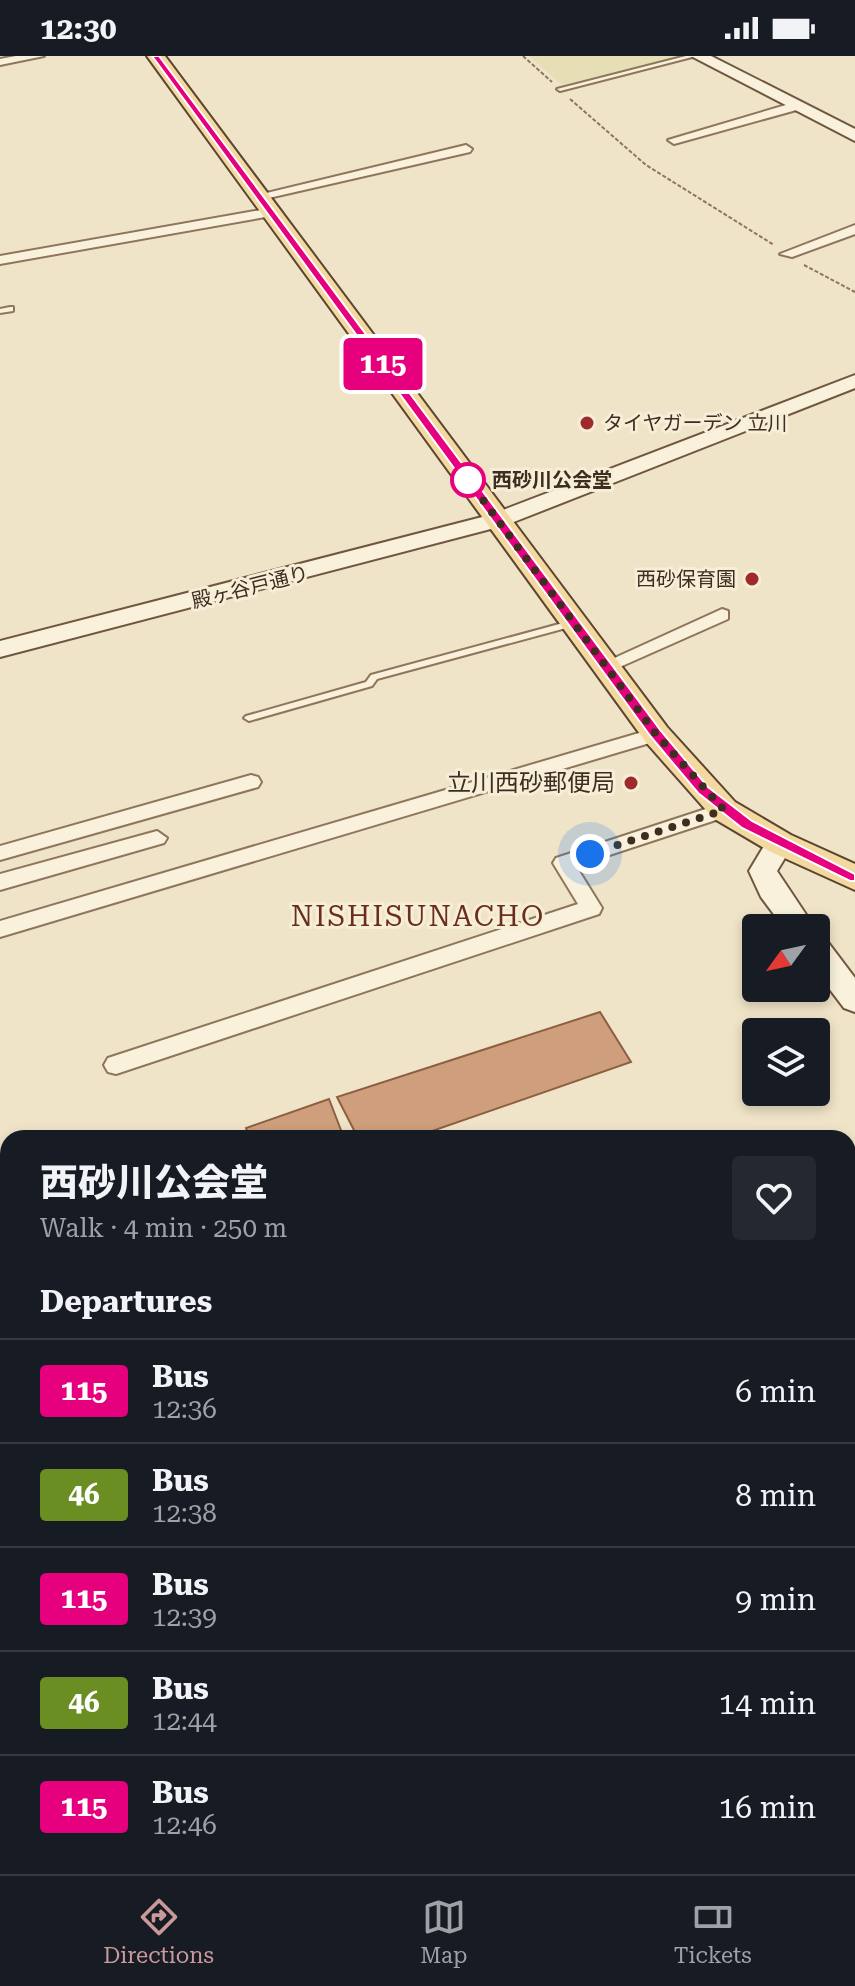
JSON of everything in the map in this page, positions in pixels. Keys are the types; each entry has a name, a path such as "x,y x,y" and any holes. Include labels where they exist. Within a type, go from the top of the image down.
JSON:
{"main road":[{"path":"156,56 656,734 724,810 780,843 855,878"}],"street":[{"path":"0,62 38,56"},
{"path":"699,56 855,136"},
{"path":"674,140 728,128 796,106"},
{"path":"0,260 266,204 466,149"},
{"path":"787,254 855,229"},
{"name":"殿ヶ谷戸通り","path":"0,649 498,520 855,381"},
{"path":"606,666 722,615"},
{"path":"0,929 656,734"},
{"path":"0,853 251,782"},
{"path":"116,1065 591,908 563,863 724,810"},
{"path":"67,834 76,861"},
{"path":"0,882 157,838"},
{"path":"780,843 763,871 765,879 790,914"},
{"path":"830,967 855,1000"}],"lane":[{"path":"560,89 693,56"},
{"path":"0,311 10,309"},
{"path":"249,718 369,684 374,677 575,623"}],"path":[{"path":"523,56 599,128 646,165 787,254 855,292"}],"shaded area":[{"path":"529,56 682,56 562,85"}],"building":[{"path":"600,1012 631,1062 435,1130 354,1130 337,1097"},
{"path":"329,1099 341,1130 247,1130"}],"bus line":[{"name":"115","path":"156,56 656,734 703,790 724,810 747,825 855,878"}],"place":[{"name":"タイヤガーデン 立川","path":"587,423"},
{"name":"西砂川公会堂","path":"468,480"},
{"name":"西砂保育園","path":"752,579"},
{"name":"立川西砂郵便局","path":"631,783"}],"district":[{"name":"NISHISUNACHO","path":"418,916"}],"route":[{"path":"468,480 463,473 656,734 724,810 590,854"}]}
